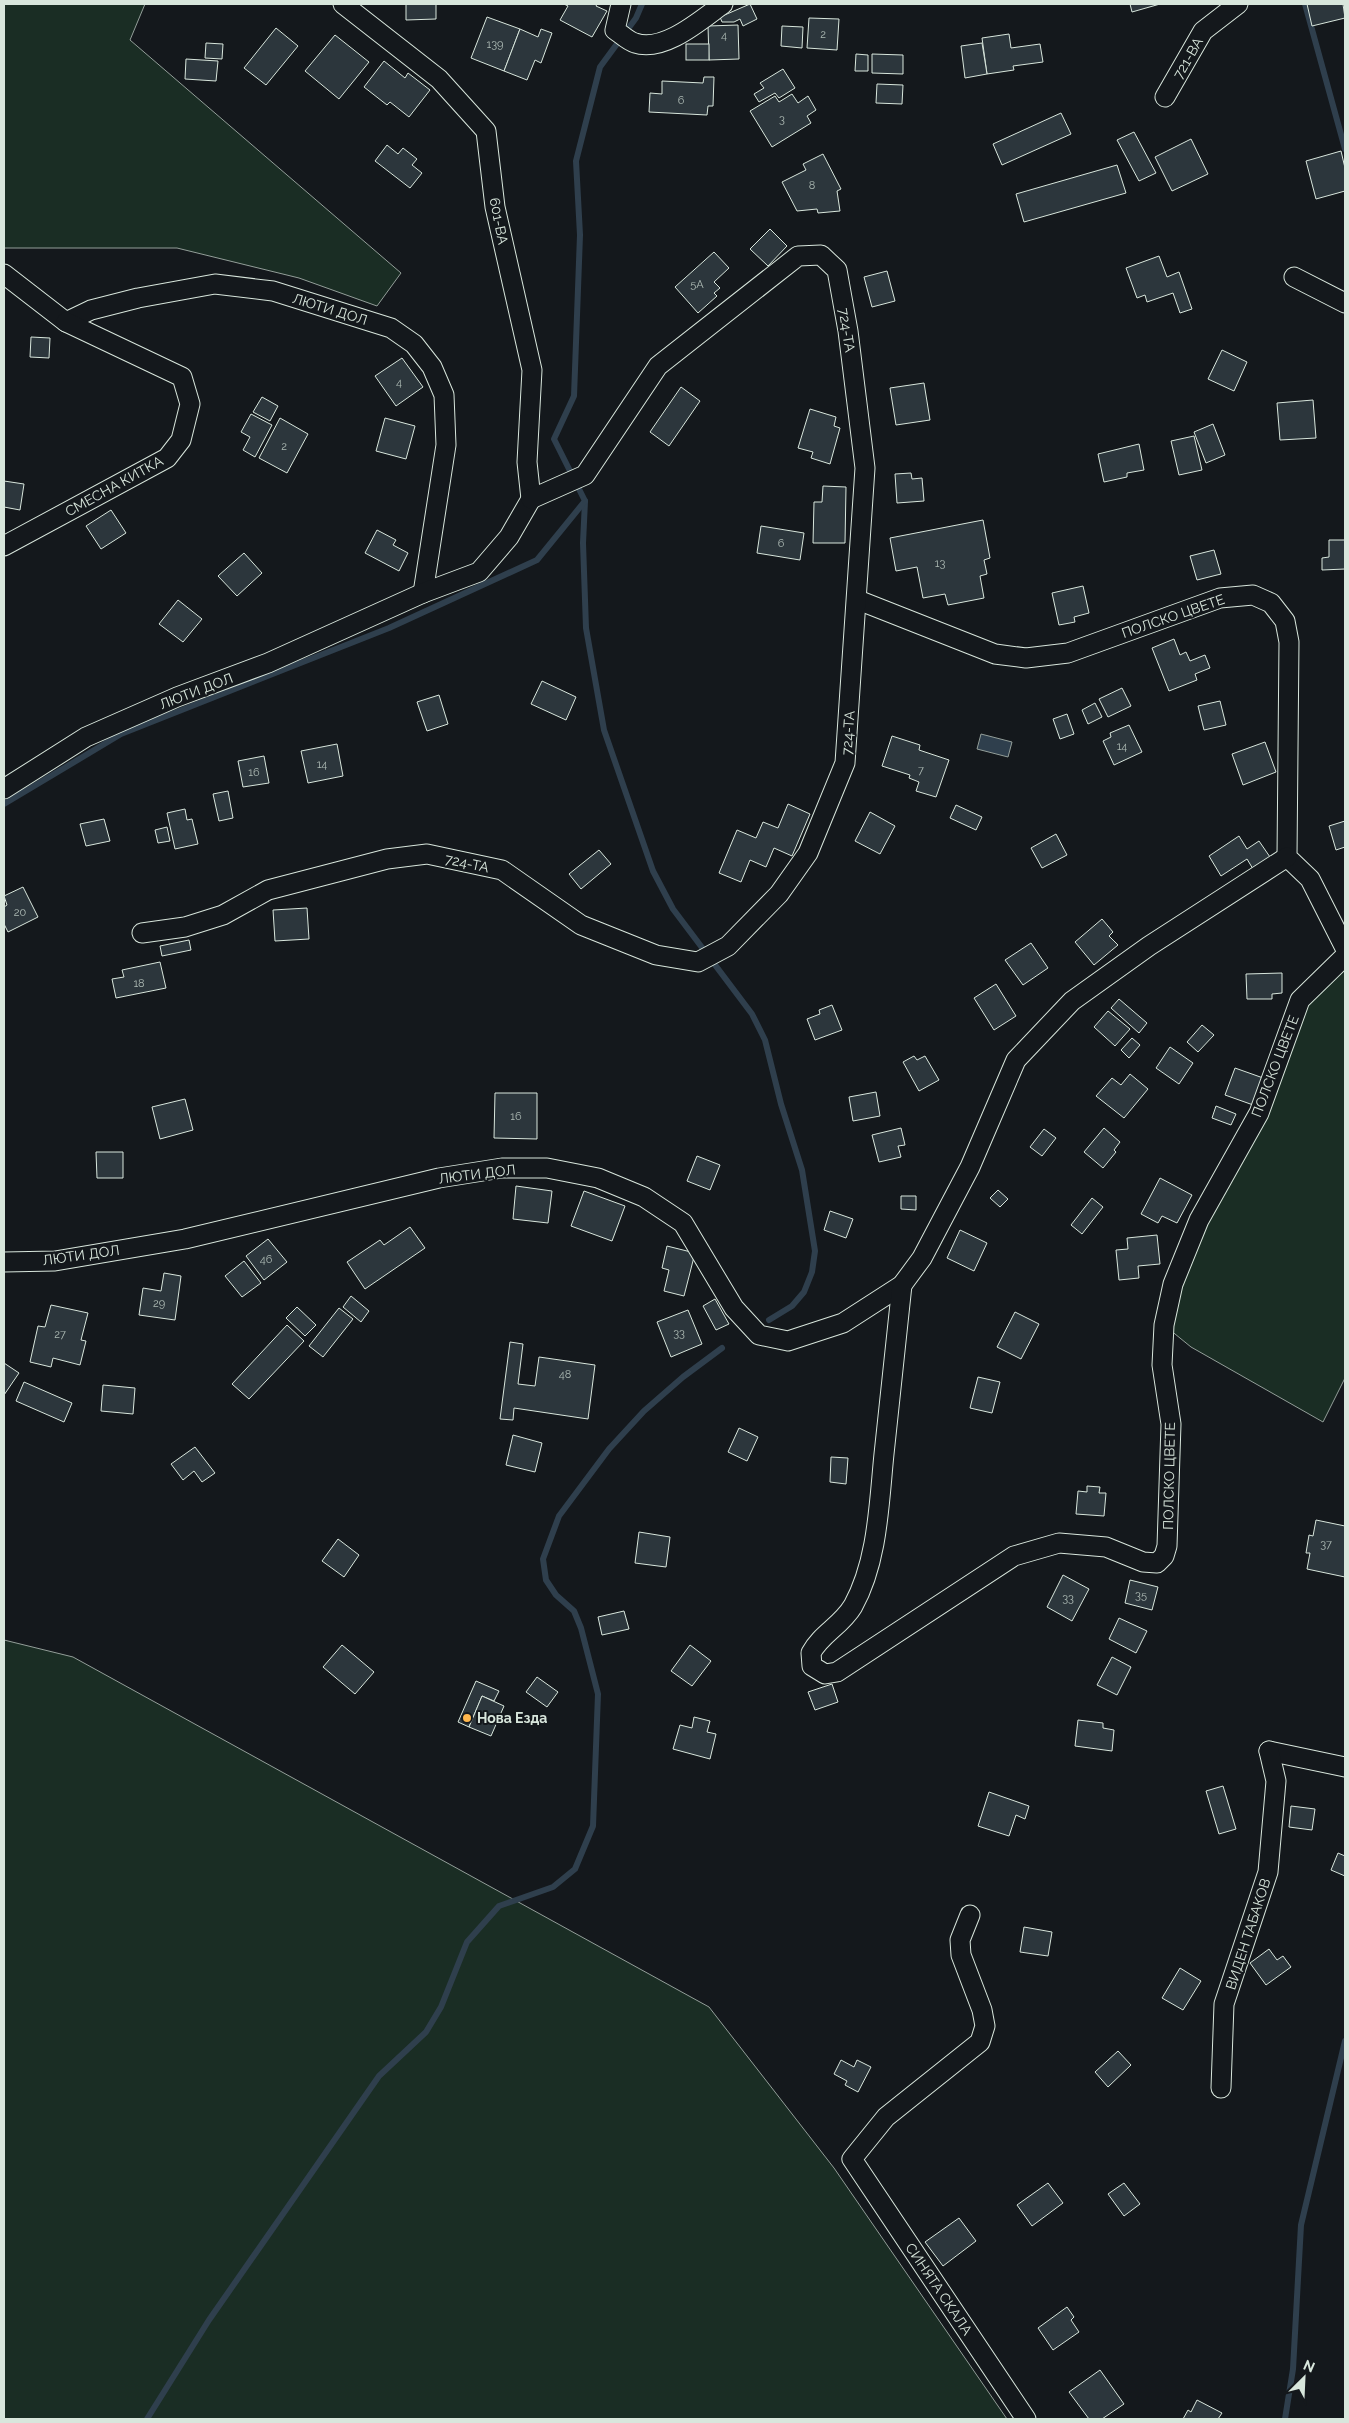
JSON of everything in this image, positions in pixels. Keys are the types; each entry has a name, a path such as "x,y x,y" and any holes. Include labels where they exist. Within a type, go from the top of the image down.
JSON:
{"street":[{"name":"601-ВА","path":"343,4 439,79 486,131 494,207 532,370 527,462 531,499"},
{"path":"621,4 615,30 636,44 656,43 682,34 723,4"},
{"name":"721-ВА","path":"1165,97 1203,31 1238,4"},
{"name":"724-ТА","path":"142,933 185,927 223,915 268,890 387,859 427,854 502,870 581,925 656,955 698,962 728,946 779,894 808,854 845,763 866,468 848,331 837,270 821,255 798,256 658,366 585,475 531,499"},
{"path":"4,274 66,322"},
{"path":"1294,277 1345,304"},
{"name":"ЛЮТИ ДОЛ","path":"66,322 91,310 138,298 215,284 273,291 391,328 414,344 432,367 444,394 446,445 423,593"},
{"name":"СМЕСНА КИТКА","path":"4,546 167,458 181,440 190,404 182,377 66,322"},
{"name":"ЛЮТИ ДОЛ","path":"4,789 86,737 177,697 268,663 423,593 479,572 509,537 531,499"},
{"name":"ПОЛСКО ЦВЕТЕ","path":"858,600 995,654 1026,658 1068,653 1220,598 1253,595 1271,603 1285,621 1288,642 1287,857"},
{"path":"902,1284 922,1258 970,1166 1016,1060 1072,1001 1149,946 1287,857 1310,879 1345,948"},
{"name":"ПОЛСКО ЦВЕТЕ","path":"902,1284 879,1508 871,1552 865,1576 853,1605 839,1625 815,1645 810,1659 812,1666 825,1674 837,1672 1014,1556 1059,1543 1106,1547 1143,1562 1157,1563 1164,1556 1168,1546 1171,1424 1162,1365 1164,1325 1173,1284 1199,1220 1259,1113 1300,1000 1345,956"},
{"name":"ЛЮТИ ДОЛ","path":"4,1262 55,1261 185,1239 439,1178 502,1168 547,1168 598,1178 644,1197 683,1223 734,1308 759,1335 788,1341 843,1323 902,1284"},
{"name":"ВИДЕН ТАБАКОВ","path":"1221,2088 1224,2004 1268,1872 1276,1781 1273,1760 1269,1751 1345,1767"},
{"name":"СИНЯТА СКАЛА","path":"970,1916 960,1940 961,1955 982,2010 985,2026 980,2042 967,2055 886,2117 852,2159 1026,2419"}],"green space":[{"path":"4,4 145,4 130,40 401,273 377,306 299,278 177,248 4,248"},
{"path":"1345,956 1345,1378 1323,1422 1191,1347 1164,1325 1173,1284 1259,1113 1300,1000"},
{"path":"4,1640 73,1657 709,2007 834,2168 1007,2419 4,2419"}],"water":[{"path":"981,734 1012,742 1008,757 977,749"}],"building":[{"path":"406,4 436,4 436,19 406,20"},
{"path":"564,4 597,4 596,6 607,11 592,37 560,20 568,6"},
{"path":"750,4 757,19 743,26 740,19 734,22 722,22 720,17"},
{"path":"1130,4 1160,4 1132,12"},
{"path":"1307,4 1343,4 1345,18 1312,26"},
{"path":"487,17 520,29 504,71 471,58"},
{"path":"809,18 839,19 837,50 807,48"},
{"path":"738,25 739,59 709,60 708,26"},
{"path":"782,26 803,27 802,48 781,46"},
{"path":"276,28 298,46 266,85 244,68"},
{"path":"520,29 538,37 541,29 552,33 541,63 535,60 527,80 504,71"},
{"path":"1009,34 1011,48 1040,44 1043,62 1013,66 1014,70 987,74 982,38"},
{"path":"335,35 369,62 339,99 305,71"},
{"path":"206,43 223,44 222,59 205,58"},
{"path":"982,43 987,74 965,78 961,46"},
{"path":"686,44 709,44 709,60 686,60"},
{"path":"856,54 868,55 868,71 855,71"},
{"path":"872,54 903,55 903,74 872,73"},
{"path":"186,59 218,61 216,81 185,79"},
{"path":"384,61 405,78 408,73 430,90 409,117 390,102 387,105 364,87"},
{"path":"783,69 795,88 779,98 775,93 759,102 754,94 764,88 760,83"},
{"path":"704,77 714,77 713,106 708,106 707,115 649,112 650,93 662,94 662,81 703,83"},
{"path":"877,84 903,85 902,104 876,103"},
{"path":"792,94 798,103 808,96 816,110 807,116 811,123 772,147 750,111 775,96 779,102"},
{"path":"1061,113 1071,134 1002,165 993,144"},
{"path":"1134,132 1156,173 1139,181 1117,140"},
{"path":"1191,139 1208,174 1172,191 1155,157"},
{"path":"387,145 398,154 403,148 417,159 412,165 422,173 410,188 375,161"},
{"path":"1341,151 1345,168 1345,191 1316,199 1306,161"},
{"path":"823,154 841,189 837,191 840,211 818,213 817,209 797,211 782,182 806,170 803,164"},
{"path":"1117,165 1126,193 1024,222 1016,194"},
{"path":"770,229 787,246 768,266 750,249"},
{"path":"714,252 729,268 714,282 720,288 714,293 717,296 698,313 675,287"},
{"path":"1159,256 1167,277 1179,272 1192,309 1180,313 1173,293 1147,302 1145,295 1137,298 1126,268"},
{"path":"887,271 895,301 872,307 864,277"},
{"path":"31,337 50,338 49,358 30,357"},
{"path":"1222,350 1247,362 1234,391 1208,379"},
{"path":"402,358 423,387 396,406 375,376"},
{"path":"924,383 930,420 896,425 890,388"},
{"path":"681,387 700,401 669,446 650,432"},
{"path":"262,397 278,406 270,421 253,412"},
{"path":"1313,400 1316,438 1280,440 1277,403"},
{"path":"810,409 836,417 834,426 840,428 830,464 811,458 813,452 798,448"},
{"path":"251,414 272,425 255,457 243,450 250,437 241,432"},
{"path":"280,418 308,434 287,473 259,458"},
{"path":"385,418 415,426 406,459 376,451"},
{"path":"1213,424 1225,455 1206,463 1194,432"},
{"path":"1194,436 1202,470 1179,475 1171,441"},
{"path":"1139,444 1144,470 1127,473 1127,477 1104,482 1098,454"},
{"path":"911,473 912,479 922,478 924,501 897,503 895,474"},
{"path":"4,481 24,484 20,510 4,507"},
{"path":"823,486 846,487 845,543 813,543 814,502 822,502"},
{"path":"111,510 126,533 101,549 86,526"},
{"path":"983,520 990,558 984,560 987,574 980,576 984,598 948,605 945,594 923,598 917,567 896,571 890,538"},
{"path":"761,526 804,533 800,560 757,553"},
{"path":"377,530 396,540 393,545 408,553 399,571 365,553"},
{"path":"1329,540 1345,540 1345,569 1322,570 1322,558 1329,557"},
{"path":"1214,550 1221,574 1197,580 1190,556"},
{"path":"244,553 262,573 237,596 218,576"},
{"path":"1083,586 1089,613 1074,617 1075,622 1059,625 1052,593"},
{"path":"178,600 202,619 183,642 159,624"},
{"path":"1174,639 1180,655 1186,652 1190,661 1205,655 1210,668 1195,674 1197,680 1169,691 1152,648"},
{"path":"542,681 576,697 566,720 531,704"},
{"path":"1122,688 1131,706 1108,717 1099,699"},
{"path":"439,695 448,724 427,731 417,702"},
{"path":"1220,701 1226,725 1204,730 1198,706"},
{"path":"1095,703 1102,717 1088,724 1082,710"},
{"path":"1067,714 1074,734 1060,739 1053,719"},
{"path":"1129,725 1142,752 1114,765 1103,741 1111,737 1110,733"},
{"path":"892,736 920,745 919,750 949,760 936,797 916,791 919,782 909,778 910,775 882,766"},
{"path":"1265,742 1276,772 1243,785 1232,754"},
{"path":"337,744 343,776 308,783 301,751"},
{"path":"264,756 269,783 243,787 238,761"},
{"path":"228,791 233,818 219,821 213,794"},
{"path":"788,804 810,814 792,856 774,848 766,867 750,860 741,882 719,873 737,830 756,838 763,822 778,828"},
{"path":"956,805 982,817 976,830 950,818"},
{"path":"185,809 187,820 192,819 198,844 175,849 167,813"},
{"path":"870,812 895,826 880,854 855,841"},
{"path":"104,819 110,841 86,846 80,824"},
{"path":"1345,821 1345,847 1336,850 1329,826"},
{"path":"167,827 170,841 158,843 155,830"},
{"path":"1056,834 1067,855 1042,868 1031,848"},
{"path":"1239,836 1247,849 1259,841 1270,857 1253,869 1247,859 1221,876 1209,856"},
{"path":"599,850 611,864 581,889 569,874"},
{"path":"23,887 38,917 8,932 4,924 4,907 7,905 4,896"},
{"path":"307,908 309,939 275,941 273,910"},
{"path":"1102,919 1113,932 1109,936 1118,945 1094,965 1075,942"},
{"path":"189,940 191,950 162,956 160,946"},
{"path":"1031,943 1048,968 1023,985 1005,960"},
{"path":"160,962 166,988 116,998 112,979 124,977 122,970"},
{"path":"1282,973 1282,993 1272,994 1272,999 1247,999 1246,974"},
{"path":"996,984 1016,1016 994,1030 974,998"},
{"path":"1119,999 1147,1023 1139,1033 1111,1008"},
{"path":"832,1005 842,1030 815,1040 807,1019 820,1014 819,1010"},
{"path":"1108,1011 1130,1029 1115,1046 1094,1027"},
{"path":"1202,1025 1214,1035 1198,1052 1187,1042"},
{"path":"1132,1038 1140,1045 1129,1058 1121,1050"},
{"path":"1170,1047 1193,1063 1179,1084 1156,1068"},
{"path":"914,1056 917,1060 925,1056 939,1080 919,1091 903,1062"},
{"path":"1235,1068 1266,1079 1256,1106 1225,1095"},
{"path":"1130,1074 1148,1089 1124,1118 1096,1096 1112,1078 1121,1085"},
{"path":"876,1092 880,1116 853,1121 849,1097"},
{"path":"495,1093 537,1093 537,1139 494,1138"},
{"path":"185,1099 193,1130 160,1139 152,1107"},
{"path":"1216,1106 1236,1114 1231,1125 1212,1118"},
{"path":"901,1128 905,1145 898,1146 901,1157 879,1162 872,1135"},
{"path":"1104,1128 1120,1142 1114,1150 1116,1152 1103,1168 1084,1152"},
{"path":"1044,1129 1056,1138 1042,1156 1030,1147"},
{"path":"96,1152 123,1152 123,1178 97,1178"},
{"path":"697,1156 720,1165 710,1190 687,1181"},
{"path":"1160,1178 1192,1195 1177,1223 1162,1216 1158,1223 1141,1214"},
{"path":"516,1186 552,1191 548,1223 513,1219"},
{"path":"998,1190 1008,1199 1000,1207 990,1198"},
{"path":"584,1191 625,1206 612,1241 571,1226"},
{"path":"901,1196 916,1196 916,1210 901,1209"},
{"path":"1092,1198 1103,1207 1082,1234 1071,1225"},
{"path":"830,1211 853,1219 846,1238 824,1230"},
{"path":"410,1227 425,1248 365,1289 347,1262 380,1240 384,1245"},
{"path":"960,1230 987,1243 974,1271 947,1258"},
{"path":"1157,1235 1160,1264 1138,1266 1139,1278 1119,1280 1116,1250 1128,1249 1127,1238"},
{"path":"268,1239 287,1262 264,1280 246,1256"},
{"path":"667,1246 695,1253 684,1296 664,1291 669,1270 662,1268"},
{"path":"244,1261 261,1283 242,1297 225,1276"},
{"path":"164,1273 181,1276 175,1320 139,1315 143,1288 161,1291"},
{"path":"351,1296 369,1311 361,1322 343,1307"},
{"path":"715,1299 729,1324 716,1330 703,1306"},
{"path":"51,1305 88,1313 81,1340 86,1341 80,1365 53,1358 51,1367 30,1362 38,1326 45,1327"},
{"path":"297,1307 316,1325 305,1336 286,1318"},
{"path":"339,1308 353,1319 323,1357 309,1346"},
{"path":"688,1310 702,1344 671,1357 657,1322"},
{"path":"1015,1312 1039,1324 1021,1359 997,1347"},
{"path":"287,1325 304,1341 249,1399 232,1384"},
{"path":"510,1342 523,1344 518,1384 535,1386 539,1357 595,1365 588,1419 514,1408 513,1420 500,1419"},
{"path":"4,1363 19,1373 4,1395"},
{"path":"978,1377 1000,1382 992,1413 970,1408"},
{"path":"24,1382 72,1403 64,1422 16,1401"},
{"path":"103,1385 135,1388 133,1414 101,1411"},
{"path":"739,1428 758,1437 747,1461 728,1452"},
{"path":"513,1435 542,1443 535,1472 506,1465"},
{"path":"195,1447 215,1473 202,1482 194,1471 183,1480 171,1464"},
{"path":"831,1457 848,1458 846,1484 830,1482"},
{"path":"1087,1486 1100,1487 1099,1493 1106,1493 1104,1516 1076,1514 1078,1491 1087,1492"},
{"path":"1316,1520 1345,1526 1345,1577 1307,1569 1310,1553 1306,1553 1309,1535 1313,1536"},
{"path":"639,1532 670,1537 666,1567 635,1563"},
{"path":"338,1539 359,1555 344,1577 322,1561"},
{"path":"1063,1575 1089,1589 1072,1621 1047,1607"},
{"path":"1130,1580 1158,1587 1152,1610 1125,1603"},
{"path":"624,1611 629,1629 602,1635 598,1617"},
{"path":"1119,1618 1147,1631 1136,1653 1109,1639"},
{"path":"342,1645 374,1672 355,1694 323,1667"},
{"path":"690,1645 711,1661 692,1686 671,1671"},
{"path":"1112,1657 1131,1667 1117,1695 1097,1685"},
{"path":"537,1677 558,1692 547,1707 526,1692"},
{"path":"476,1681 499,1691 494,1701 482,1696 469,1727 458,1722"},
{"path":"832,1684 838,1702 815,1710 808,1692"},
{"path":"482,1696 504,1706 491,1736 469,1727"},
{"path":"694,1717 710,1721 707,1732 716,1734 710,1759 673,1749 680,1725 692,1728"},
{"path":"1078,1720 1103,1723 1103,1728 1114,1730 1112,1751 1075,1746"},
{"path":"1223,1786 1236,1829 1219,1834 1206,1791"},
{"path":"989,1792 1029,1806 1025,1819 1016,1815 1009,1836 978,1826"},
{"path":"1291,1806 1315,1809 1312,1830 1289,1827"},
{"path":"1338,1853 1345,1856 1345,1876 1331,1870"},
{"path":"1024,1927 1052,1932 1048,1956 1020,1952"},
{"path":"1269,1949 1277,1960 1283,1956 1291,1967 1266,1985 1250,1963"},
{"path":"1180,1968 1201,1981 1183,2010 1162,1998"},
{"path":"1118,2051 1131,2065 1108,2087 1095,2072"},
{"path":"841,2060 854,2067 857,2060 871,2067 858,2092 845,2085 847,2081 834,2074"},
{"path":"1048,2183 1063,2203 1032,2226 1017,2205"},
{"path":"1124,2183 1140,2204 1124,2216 1108,2194"},
{"path":"959,2218 976,2241 943,2266 925,2242"},
{"path":"1067,2307 1074,2317 1071,2320 1079,2332 1053,2350 1038,2328"},
{"path":"1100,2370 1124,2404 1102,2419 1089,2419 1069,2392"},
{"path":"1197,2400 1222,2413 1218,2419 1183,2419 1188,2410 1191,2412"}],"waterway":[{"path":"4,804 121,734 389,628 537,560 585,501 554,439 574,396 580,235 576,161 600,67 636,18 642,4"},
{"path":"1305,4 1345,149"},
{"path":"585,501 583,543 586,628 604,730 653,871 673,909 752,1014 765,1040 781,1104 802,1170 815,1251 812,1272 804,1292 792,1306 769,1320"},
{"path":"147,2419 209,2320 379,2076 426,2032 441,2007 467,1942 499,1906 553,1887 575,1869 593,1826 598,1694 581,1628 574,1611 556,1595 546,1580 543,1559 559,1516 609,1449 644,1411 683,1377 722,1348"},
{"path":"1285,2419 1293,2369 1301,2225 1345,2041"}],"place":[{"name":"Нова Езда","path":"467,1718"}]}
